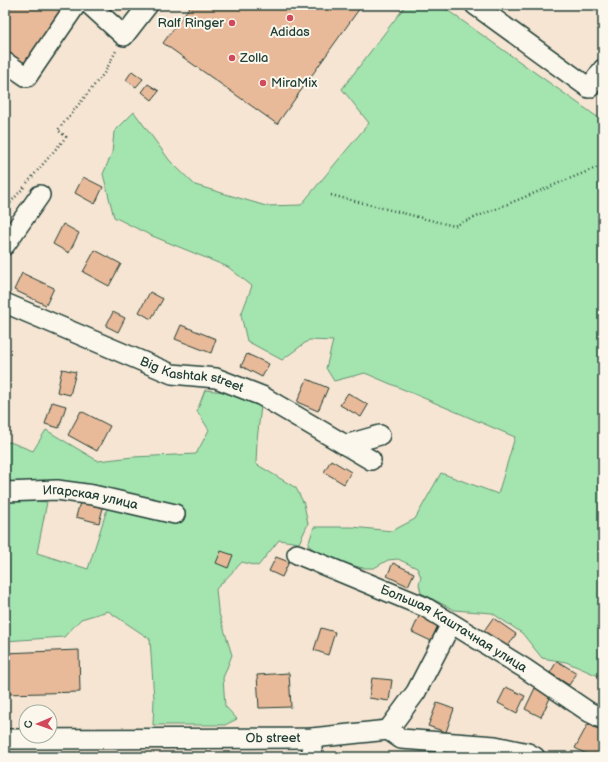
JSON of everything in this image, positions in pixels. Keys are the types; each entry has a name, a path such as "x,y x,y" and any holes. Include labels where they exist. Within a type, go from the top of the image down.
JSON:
{"street":[{"path":"5,62 27,77 76,5"},
{"path":"90,5 124,36 148,5"},
{"path":"475,5 589,88 603,69"},
{"path":"5,244 40,195"},
{"name":"Big Kashtak street","path":"5,303 172,374 216,378 262,396 371,460"},
{"path":"345,445 380,435"},
{"name":"Игарская улица","path":"5,492 57,490 93,495 175,514"},
{"name":"Большая Каштачная улица","path":"297,554 425,607 524,668 589,712 603,719"},
{"path":"452,624 416,692 388,730 401,739 495,746 528,753 535,757"},
{"name":"Ob street","path":"5,739 312,748 388,730"}],"path":[{"path":"5,209 66,137 58,130 105,72 124,36"},
{"path":"331,195 454,226 603,165"}],"green space":[{"path":"406,5 440,5 603,121 603,678 566,662 542,658 522,633 492,613 454,610 421,593 419,584 421,577 417,568 398,559 388,560 374,568 363,568 325,559 308,545 314,527 352,527 392,531 415,519 441,473 498,494 515,437 365,373 334,381 326,368 333,341 309,340 282,360 247,341 241,315 252,286 228,267 150,235 114,217 103,174 112,153 114,132 134,112 170,161 195,185 266,206 301,205 369,123 342,89"},
{"path":"205,390 245,394 261,406 256,464 296,488 304,504 308,524 299,543 279,540 258,566 242,562 216,589 218,610 232,655 223,678 225,706 237,719 225,725 153,725 154,699 150,639 108,611 81,619 64,637 5,641 5,499 47,502 37,553 88,569 109,503 5,485 5,443 10,442 33,451 46,430 98,461 133,457 196,454 209,430 197,411"}],"building":[{"path":"5,5 64,5 24,68 5,55"},
{"name":"MiraMix","path":"191,5 362,5 277,124 163,43"},
{"path":"132,71 143,79 136,87 126,80"},
{"path":"148,84 159,91 152,100 142,92"},
{"path":"83,177 103,187 95,204 75,193"},
{"path":"63,224 79,233 69,253 53,244"},
{"path":"95,250 121,264 109,286 83,272"},
{"path":"22,273 54,288 46,305 14,290"},
{"path":"150,292 163,299 151,319 139,312"},
{"path":"113,312 125,318 118,332 106,326"},
{"path":"181,325 216,339 211,353 175,339"},
{"path":"247,354 269,364 262,377 241,366"},
{"path":"62,369 76,372 70,395 57,392"},
{"path":"307,379 328,388 318,411 297,402"},
{"path":"348,393 368,405 361,417 340,405"},
{"path":"52,402 66,406 59,428 45,424"},
{"path":"81,411 110,426 97,451 68,435"},
{"path":"331,460 351,472 344,484 324,472"},
{"path":"80,502 103,508 99,523 76,517"},
{"path":"221,551 233,555 228,568 216,563"},
{"path":"276,557 289,562 282,577 269,571"},
{"path":"393,563 414,573 408,586 387,576"},
{"path":"420,614 439,623 431,641 412,632"},
{"path":"493,618 516,634 505,651 481,635"},
{"path":"321,628 335,632 328,655 314,650"},
{"path":"79,650 80,692 5,694 5,653"},
{"path":"557,661 577,673 569,685 550,673"},
{"path":"289,673 291,707 259,708 257,675"},
{"path":"372,678 392,680 389,701 369,698"},
{"path":"506,687 525,696 517,713 498,703"},
{"path":"535,688 551,696 541,717 525,709"},
{"path":"437,703 454,709 446,732 428,726"},
{"path":"588,724 603,732 603,749 599,757 592,757 575,748"}],"place":[{"name":"Adidas","path":"290,18"},
{"name":"Ralf Ringer","path":"232,23"},
{"name":"Zolla","path":"232,58"},
{"name":"MiraMix","path":"263,83"}]}
